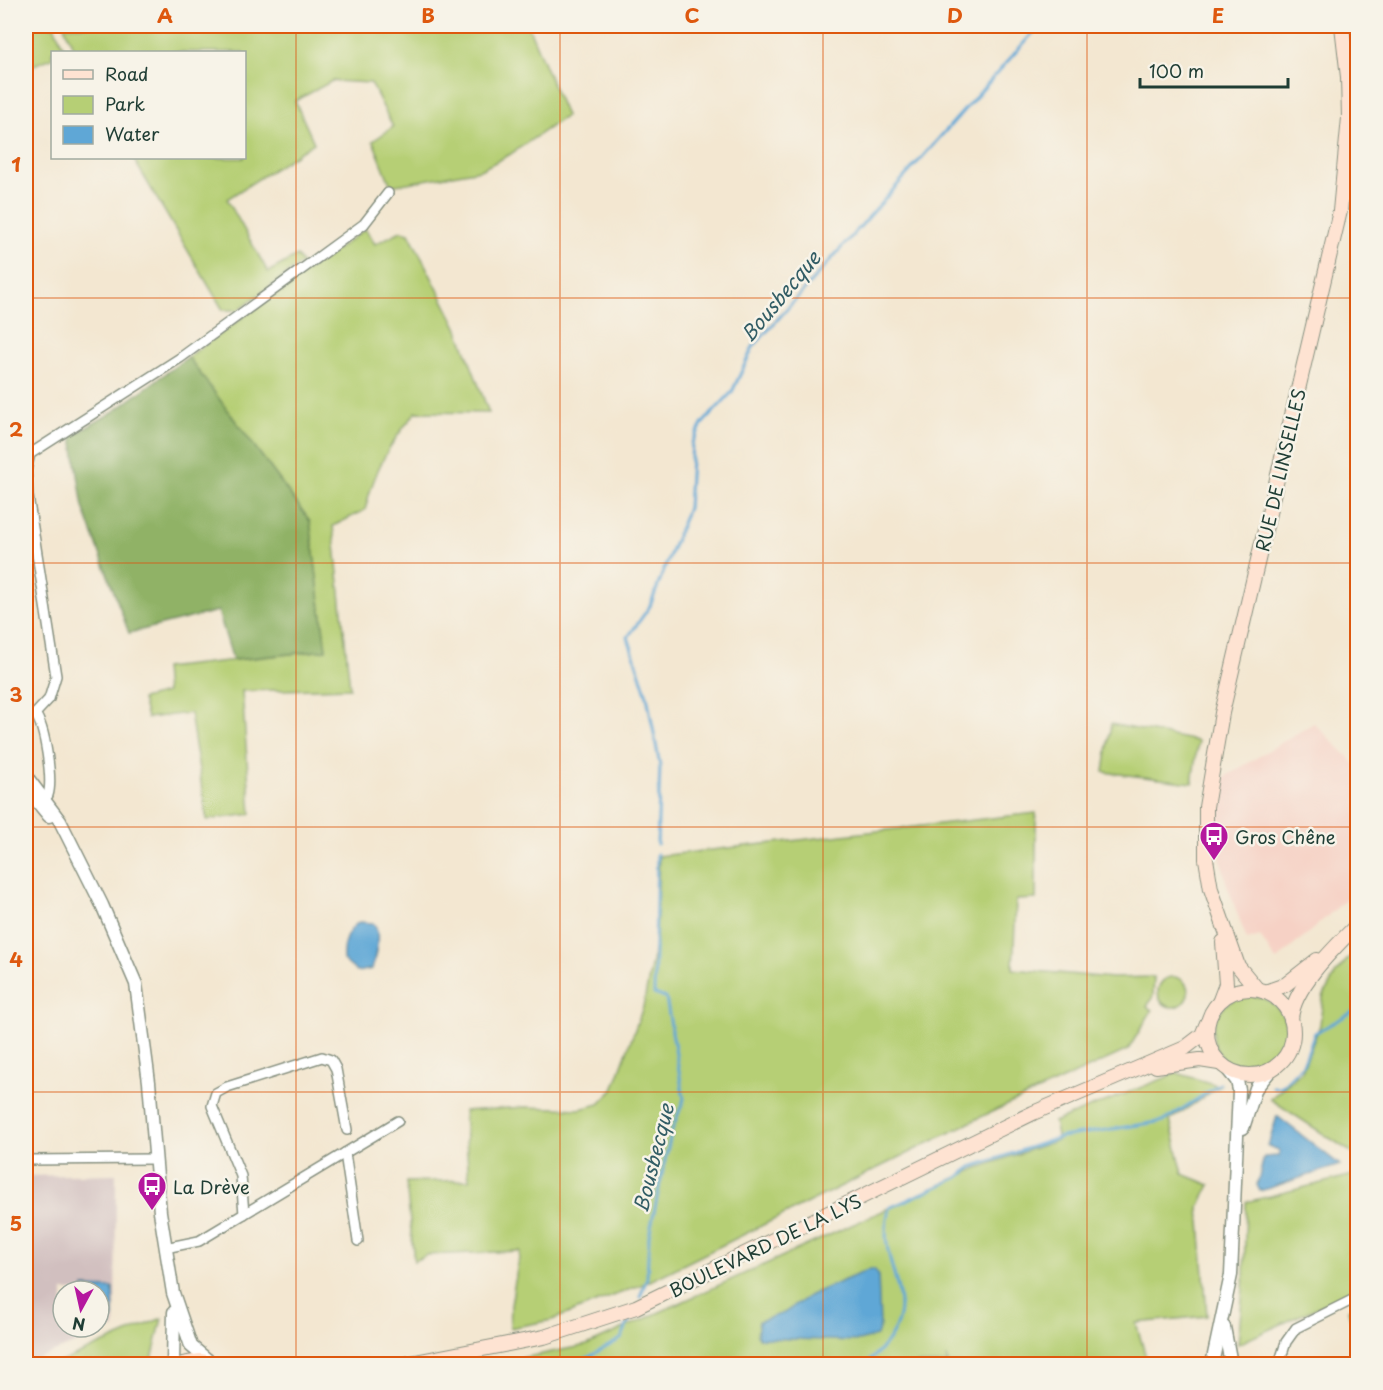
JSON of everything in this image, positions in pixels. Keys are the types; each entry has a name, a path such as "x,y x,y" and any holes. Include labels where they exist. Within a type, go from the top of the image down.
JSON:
{"main road":[{"name":"RUE DE LINSELLES","path":"1220,1000 1225,989 1226,973 1218,913 1206,859 1205,818 1210,771 1336,231 1354,104 1342,26"},
{"name":"RUE DE LINSELLES","path":"1218,913 1238,966 1261,991"},
{"path":"1354,928 1297,995 1291,1020 1293,1036 1289,1052 1270,1071 1249,1076 1224,1067 1208,1045 1207,1023 1220,1000 1237,991 1261,991 1295,979 1354,928"},
{"path":"1261,991 1281,1003 1291,1020"},
{"name":"BOULEVARD DE LA LYS","path":"405,1365 544,1337 636,1307 1033,1113 1189,1046 1202,1035 1207,1023"},
{"name":"BOULEVARD DE LA LYS","path":"1108,1081 1170,1063 1203,1060 1224,1067"},
{"path":"183,1365 195,1361 213,1363"}],"street":[{"path":"42,801 50,791 50,780 42,726 30,713 49,699 56,676 28,496 26,471 30,454 171,364 364,224 388,193"},
{"path":"26,776 66,835 102,905 138,992 165,1248 173,1293 191,1347 213,1363"},
{"path":"26,788 42,801"},
{"path":"244,1214 241,1176 212,1106 216,1093 227,1087 322,1058 331,1060 336,1069 346,1130"},
{"path":"1212,1365 1224,1316 1233,1255 1239,1090 1235,1078 1224,1067"},
{"path":"1236,1155 1256,1088 1270,1071"},
{"path":"165,1248 199,1241 398,1121"},
{"path":"345,1153 358,1242"},
{"path":"26,1160 156,1159"},
{"path":"173,1293 173,1365"},
{"path":"1279,1365 1286,1342 1296,1328 1358,1297"},
{"path":"1224,1316 1231,1365"}],"shaded area":[{"path":"1314,723 1357,766 1357,890 1276,961 1260,936 1247,940 1227,885 1217,844 1220,780"},
{"path":"116,1174 115,1328 111,1330 111,1279 51,1279 51,1339 87,1339 26,1363 26,1176"}],"green space":[{"path":"26,26 54,26 63,46 61,51 51,51 51,58 26,68"},
{"path":"64,26 528,26 566,116 509,155 480,170 391,186 373,141 393,127 371,83 332,81 295,101 314,143 227,199 268,272 297,256 302,263 238,310 223,310 134,159 246,159 246,51 75,51"},
{"path":"365,229 375,244 401,231 409,233 457,327 489,413 416,412 384,458 373,482 365,510 333,526 350,688 242,691 251,814 207,820 190,713 147,718 142,699 166,693 164,668 326,650 310,521 188,357"},
{"path":"188,357 310,521 326,650 233,660 218,611 129,633 83,507 72,436 113,412"},
{"path":"1111,724 1198,741 1192,783 1104,772"},
{"path":"1036,813 1036,899 1016,900 1013,969 1112,978 1154,977 1153,996 1147,1007 1152,1010 1128,1050 985,1115 646,1283 552,1320 510,1328 511,1305 520,1251 426,1255 414,1261 406,1182 469,1180 464,1111 525,1107 580,1109 599,1104 613,1090 643,1007 656,942 659,856"},
{"path":"1357,948 1357,1156 1270,1099 1302,1071 1320,1025 1323,997 1336,973"},
{"path":"1173,977 1184,981 1188,992 1184,1003 1173,1007 1162,1003 1158,992 1162,981"},
{"path":"1250,996 1264,999 1276,1007 1284,1019 1287,1033 1284,1047 1276,1059 1264,1067 1250,1070 1236,1067 1224,1059 1216,1047 1213,1033 1216,1019 1224,1007 1236,999"},
{"path":"1177,1073 1220,1086 1170,1120 1183,1174 1210,1185 1199,1207 1207,1316 1136,1323 1148,1364 949,1364 946,1357 947,1364 492,1364 587,1345 975,1169 1058,1140 1054,1122"},
{"path":"1357,1174 1357,1289 1238,1344 1244,1277 1246,1202"},
{"path":"1357,1305 1357,1340 1348,1310"},
{"path":"162,1318 151,1364 56,1364"}],"water":[{"path":"359,922 373,923 376,927 377,939 372,969 357,972 343,960 343,954 348,934"},
{"path":"1277,1116 1340,1165 1260,1191 1257,1185 1264,1157 1279,1156 1279,1150 1268,1146"},
{"path":"874,1269 878,1274 880,1326 877,1336 859,1341 759,1338 757,1335 759,1321 784,1313 810,1295"},
{"path":"111,1288 113,1288 114,1318 111,1318"}],"waterway":[{"name":"Bousbecque","path":"657,844 660,766 647,696 628,637 650,606 688,508 692,443 703,423 732,392 753,347 1039,26"},
{"name":"Bousbecque","path":"640,1297 647,1278 649,1236 665,1160 672,1130 684,1099 666,998 654,994 657,854"},
{"path":"1273,1087 1281,1087 1303,1065 1315,1033 1358,1009"},
{"path":"866,1364 887,1342 897,1323 900,1305 898,1288 888,1252 886,1231 889,1208 957,1178 972,1167 1061,1137 1164,1121 1220,1084"},
{"name":"Bousbecque","path":"576,1364 621,1339 631,1317"}],"place":[{"name":"Gros Chêne","path":"1214,862"},
{"name":"La Drève","path":"152,1212"}]}
